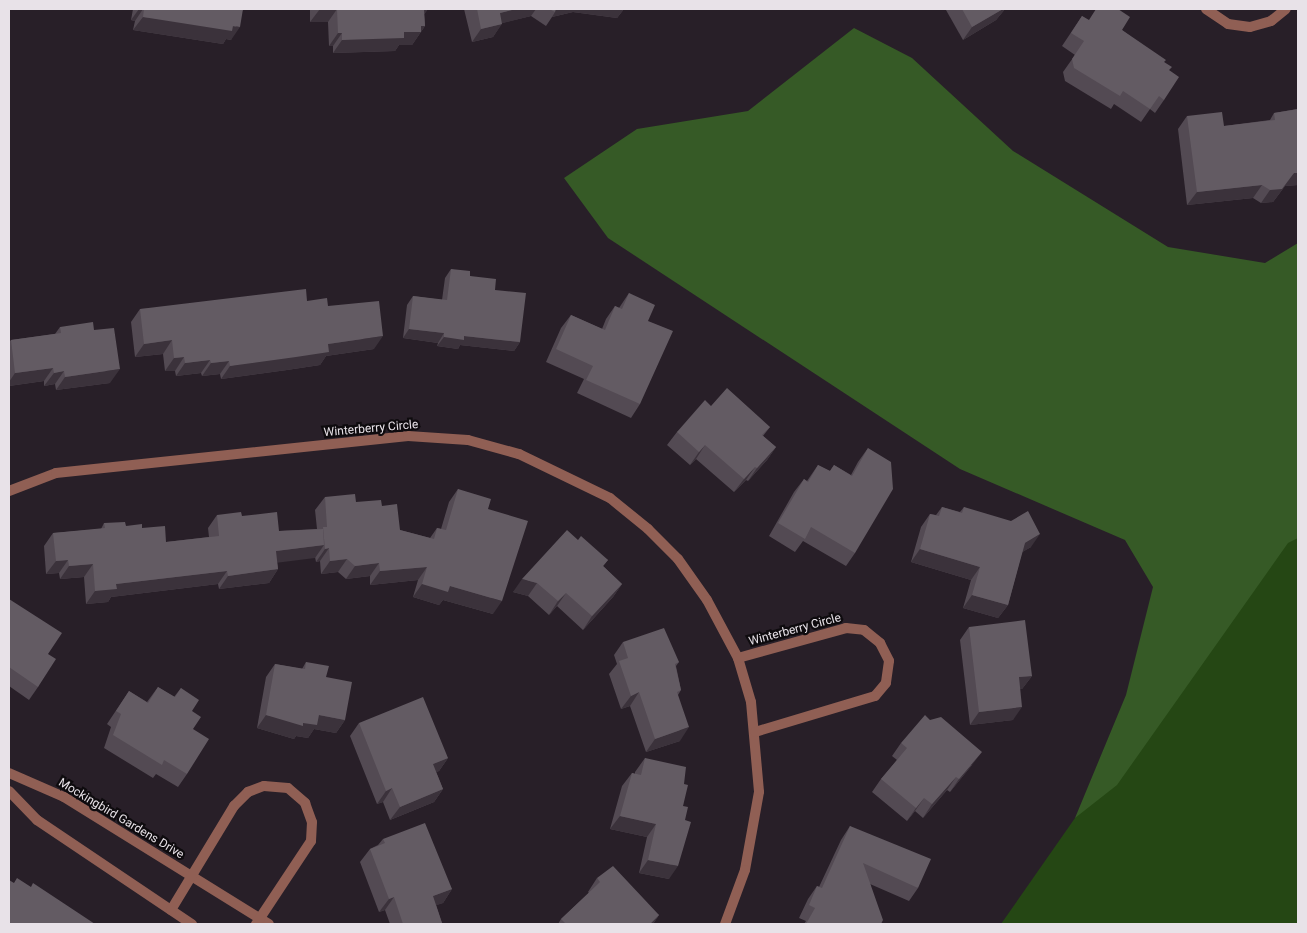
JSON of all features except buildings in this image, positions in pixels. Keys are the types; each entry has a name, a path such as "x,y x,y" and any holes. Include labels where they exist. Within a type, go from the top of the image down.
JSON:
{"street":[{"path":"1206,9 1228,24 1250,27 1271,21 1286,9"},
{"name":"Winterberry Circle","path":"9,491 66,472 408,436 468,440 519,454 610,498 648,529 684,568 707,600 738,658 751,702 759,792 755,826 745,870 725,924"},
{"name":"Winterberry Circle","path":"738,658 846,628 864,630 880,643 888,661 886,683 875,696 755,732"},
{"name":"Mockingbird Gardens Drive","path":"9,773 64,797 192,876 262,922 311,841 312,822 305,803 288,788 264,786 248,792 234,806 192,876 171,910"},
{"path":"9,792 37,820 192,924"}],"green space":[{"path":"854,28 912,58 1013,151 1168,247 1265,263 1298,243 1298,538 1288,543 1117,785 1075,818 1126,695 1153,587 1125,540 960,469 608,238 564,178 637,129 748,111"},
{"path":"1298,498 1298,924 1001,924 1075,818"}]}
